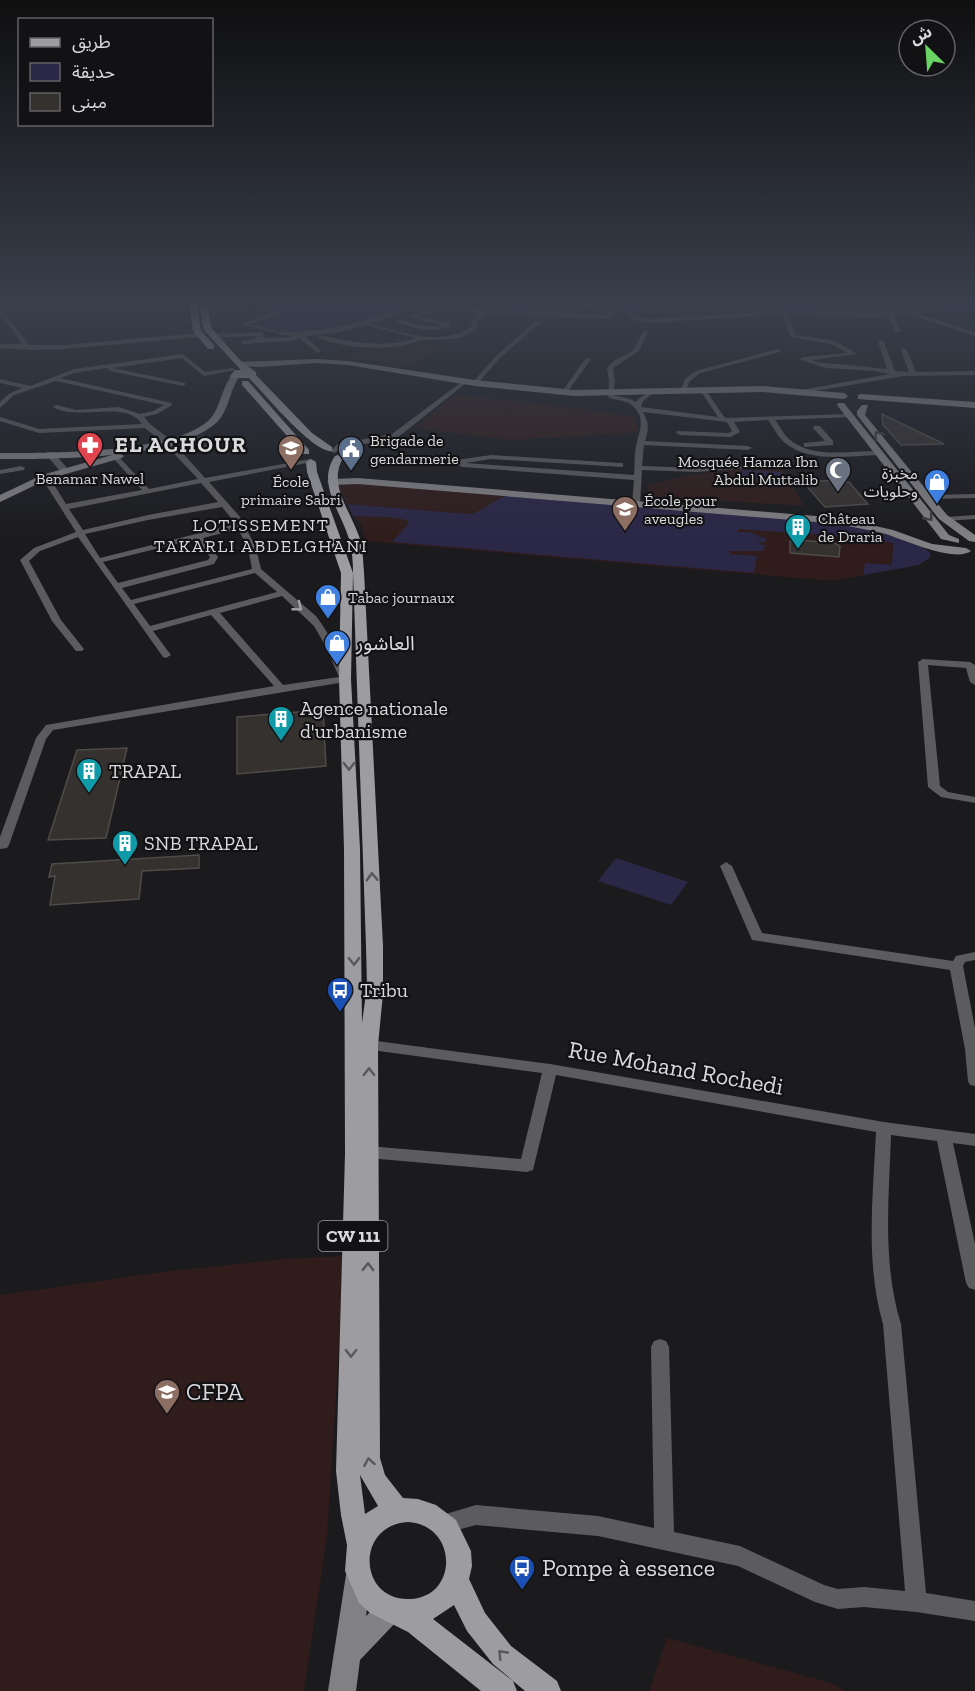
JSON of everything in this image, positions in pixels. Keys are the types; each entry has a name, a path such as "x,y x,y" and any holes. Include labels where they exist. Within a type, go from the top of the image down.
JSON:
{"main road":[{"path":"0,499 45,477 169,443 198,432 216,418 229,383"},
{"name":"CW 111","path":"246,383 308,458 347,573 345,680 352,849 355,1154 348,1471 352,1508 360,1546"},
{"path":"259,383 309,435 334,453"},
{"path":"455,383 552,395 786,393 866,403 975,407"},
{"path":"475,383 564,393 611,395 763,389 803,391 841,401 877,453 945,537 954,542 957,548 970,551"},
{"path":"866,403 861,414 946,519 974,540"},
{"path":"0,456 50,454 169,443"},
{"path":"308,458 334,453"},
{"path":"334,453 331,479 354,533 362,599 362,656 375,980 369,1045 367,1449 375,1484 381,1494 398,1510"},
{"path":"331,479 864,517 886,522 926,538 954,542 963,538 974,540"},
{"path":"636,501 840,521 877,528 930,547 970,551"},
{"path":"342,1691 360,1546 369,1530 382,1518 398,1510 424,1510 446,1523 454,1535 459,1549 460,1564 455,1579 445,1595 430,1606 412,1612 392,1610"},
{"path":"358,1575 365,1590 375,1602 417,1623 503,1691"},
{"path":"455,1579 476,1622 502,1655 547,1691"},
{"path":"347,1654 392,1610"}],"street":[{"path":"8,383 29,388"},
{"path":"0,406 12,394 44,383"},
{"path":"56,407 76,412 119,410 140,416 155,412 170,404 74,383"},
{"path":"178,383 183,384"},
{"path":"564,393 571,383"},
{"path":"612,383 611,395 628,400 638,408 726,420 850,417"},
{"path":"683,391 686,383"},
{"path":"803,391 847,383"},
{"path":"334,453 341,446 397,435 462,384"},
{"path":"680,433 730,435 736,432 705,393"},
{"path":"119,410 130,395"},
{"path":"636,501 640,443 645,431 638,408 640,400 648,395"},
{"path":"0,845 3,845 13,822 41,738 50,727 281,688 345,680 331,644 313,618 256,570 252,548 237,518 169,443 147,426 140,416"},
{"path":"770,418 787,441 811,452 877,453"},
{"path":"0,419 39,431 147,426"},
{"path":"794,445 830,443 817,428"},
{"path":"640,443 748,448"},
{"path":"50,454 65,471"},
{"path":"117,457 147,491"},
{"path":"620,465 485,457 457,462 463,465 638,478"},
{"path":"66,507 308,458"},
{"path":"638,468 696,470 764,465"},
{"path":"0,472 21,468"},
{"path":"45,477 98,561 166,655"},
{"path":"928,497 975,496"},
{"path":"79,649 57,621 24,560 40,546 80,532 223,504"},
{"path":"946,519 975,518"},
{"path":"98,561 240,526"},
{"path":"117,586 211,562 214,557 198,537"},
{"path":"128,603 256,570"},
{"path":"148,629 282,593"},
{"path":"214,612 281,688"},
{"path":"975,682 970,665 923,662 934,787 945,795 975,800"},
{"path":"0,822 13,822"},
{"path":"726,866 757,937 956,966"},
{"path":"956,966 962,959 975,956"},
{"path":"956,966 973,1049 975,1081"},
{"name":"Rue Mohand Rochedi","path":"369,1045 550,1069 884,1128 975,1140"},
{"path":"368,1152 527,1166 550,1069"},
{"path":"884,1128 880,1229 883,1285 887,1312 892,1324 916,1602"},
{"path":"944,1136 975,1283"},
{"path":"660,1347 664,1540"},
{"path":"446,1523 476,1515 598,1526 740,1556 822,1595 838,1599 864,1598 916,1602 975,1611"}],"shaded area":[{"path":"454,395 562,406 636,417 638,433 510,440 414,428"},
{"path":"774,467 783,471 804,506 648,496 648,485 691,475 743,468"},
{"name":"École pour aveugles","path":"345,482 833,521 928,551 931,554 919,565 833,581 365,541 362,526 353,516 338,486"},
{"name":"CFPA","path":"345,1256 327,1536 304,1691 0,1691 0,1295 162,1272 283,1259"},
{"path":"667,1638 831,1683 845,1691 649,1691"}],"green space":[{"path":"742,470 781,472 781,480 742,478"},
{"name":"École pour aveugles","path":"508,494 833,521 899,537 923,547 931,554 919,565 863,575 865,563 892,565 893,543 854,535 853,537 738,529 738,532 750,532 767,539 765,542 757,543 767,546 762,551 730,551 730,554 757,556 754,573 392,542 409,523 407,520 353,516 348,504 467,514 475,513"},
{"path":"616,858 688,882 671,905 598,881"}],"building":[{"path":"882,414 944,444 901,445 883,425"},
{"path":"203,436 216,442 193,451 179,445"},
{"name":"Mosquée Hamza Ibn Abdul Muttalib","path":"839,480 849,482 868,504 825,507 803,482"},
{"name":"Château de Draria","path":"790,541 835,543 840,546 839,557 790,553"},
{"name":"Agence nationale d'urbanisme","path":"323,710 326,766 237,774 237,717"},
{"name":"TRAPAL","path":"127,748 106,838 48,840 77,750"},
{"path":"199,855 199,868 142,871 139,899 50,905 55,876 49,877 52,864"}],"place":[{"name":"Benamar Nawel","path":"90,468"},
{"name":"École primaire Sabri","path":"291,471"},
{"name":"Brigade de gendarmerie","path":"351,472"},
{"name":"Mosquée Hamza Ibn Abdul Muttalib","path":"838,493"},
{"name":"مخبزة وحلويات","path":"937,505"},
{"name":"École pour aveugles","path":"625,532"},
{"name":"Château de Draria","path":"798,550"},
{"name":"Tabac journaux","path":"328,620"},
{"name":"العاشور","path":"337,666"},
{"name":"Agence nationale d'urbanisme","path":"281,742"},
{"name":"TRAPAL","path":"89,794"},
{"name":"SNB TRAPAL","path":"125,866"},
{"name":"Tribu","path":"340,1013"},
{"name":"CFPA","path":"167,1415"},
{"name":"Pompe à essence","path":"522,1591"}],"district":[{"name":"EL ACHOUR","path":"181,444"},
{"name":"LOTISSEMENT TAKARLI ABDELGHANI","path":"261,535"}]}
